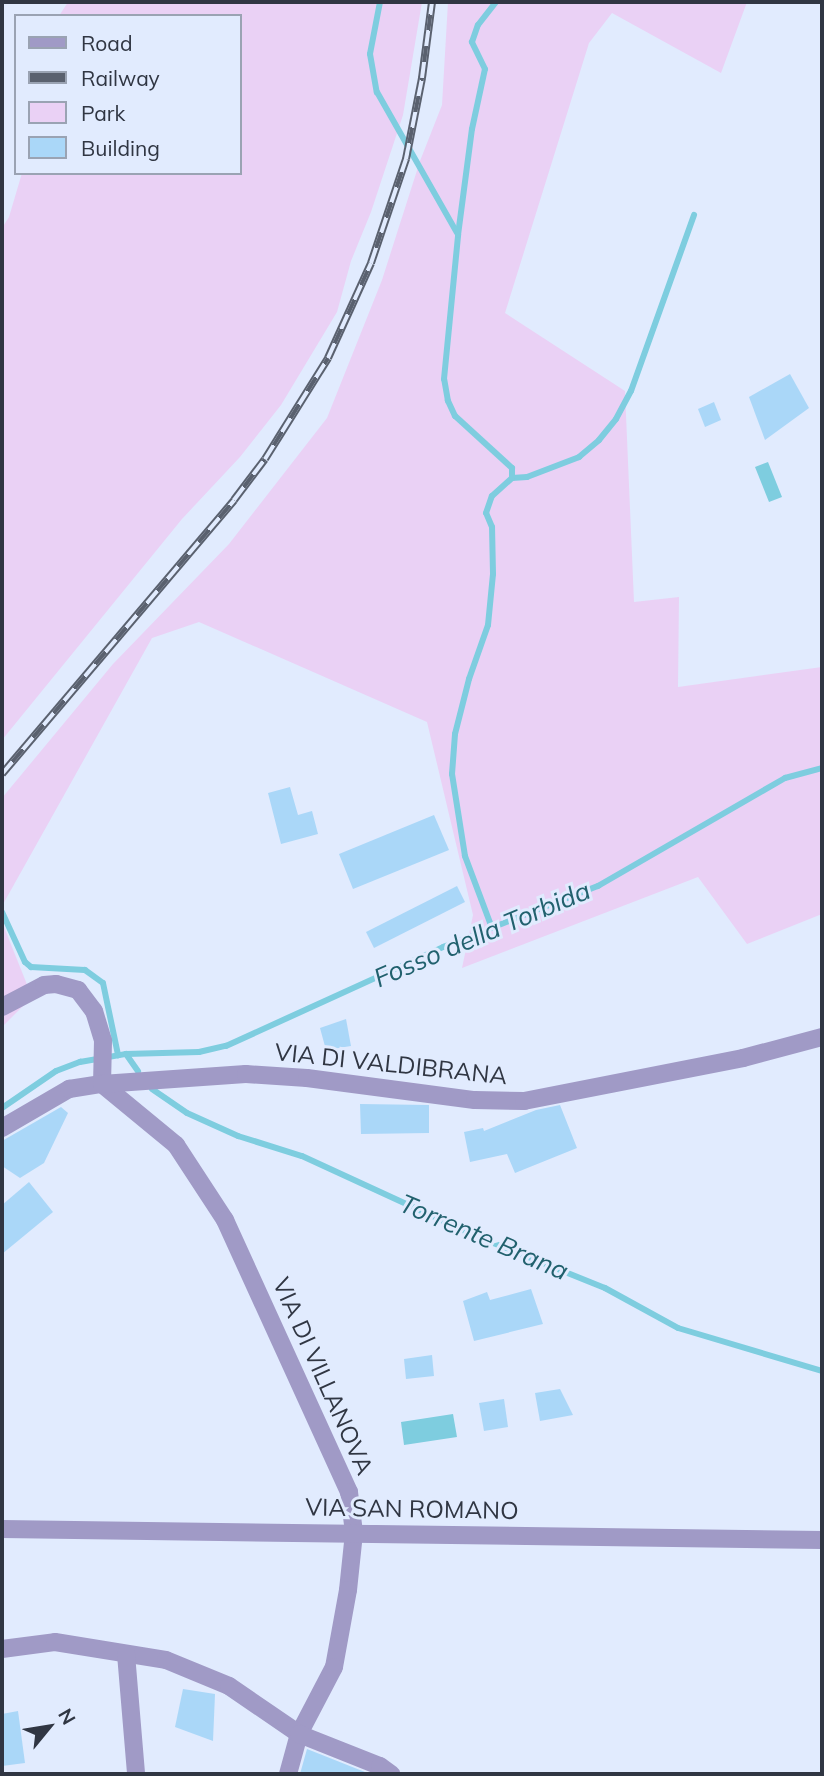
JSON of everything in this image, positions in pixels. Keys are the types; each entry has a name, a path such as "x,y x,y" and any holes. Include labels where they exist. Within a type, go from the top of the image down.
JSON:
{"street":[{"path":"2,1007 44,985 66,986 78,990 87,998 103,1041 102,1084"},
{"name":"VIA DI VALDIBRANA","path":"2,1128 69,1089 102,1084 246,1074 307,1078 475,1100 524,1101 743,1058 822,1037"},
{"name":"VIA DI VILLANOVA","path":"102,1084 176,1145 225,1220 349,1492 354,1533 348,1590 334,1667 299,1734 288,1774"},
{"name":"VIA SAN ROMANO","path":"2,1529 822,1539"},
{"path":"2,1649 55,1642 166,1660 201,1673 254,1701 299,1734 380,1766 391,1774"},
{"path":"126,1654 136,1774"}],"green space":[{"path":"68,2 422,2 403,115 371,212 351,261 337,312 281,405 240,457 182,519 2,740 2,228 9,217 21,175 242,175 242,14 60,14"},
{"path":"448,2 747,2 721,73 612,13 589,43 505,313 625,391 634,602 679,597 678,687 822,667 822,914 747,944 698,877 462,968 473,915 427,722 199,622 152,638 2,906 2,798 113,664 229,544 327,418 382,280 420,161 442,105"},
{"path":"2,922 32,997 2,1027"}],"water":[{"path":"768,462 782,497 769,502 755,467"},
{"path":"453,1414 457,1437 404,1445 401,1422"}],"building":[{"path":"790,374 809,408 765,440 749,397"},
{"path":"714,402 721,420 705,427 698,409"},
{"path":"290,787 298,815 312,811 318,834 281,844 268,793"},
{"path":"434,815 449,850 353,889 339,854"},
{"path":"457,886 465,902 374,948 366,932"},
{"path":"346,1019 351,1046 326,1050 320,1028"},
{"path":"360,1104 429,1105 429,1133 361,1134"},
{"path":"560,1105 577,1148 515,1173 507,1154 470,1162 464,1132 483,1128 484,1131 536,1110"},
{"path":"61,1107 68,1113 44,1163 20,1178 2,1166 2,1141"},
{"path":"29,1182 53,1212 2,1254 2,1205"},
{"path":"531,1289 543,1324 474,1341 463,1301 487,1292 490,1300"},
{"path":"432,1355 434,1376 406,1379 404,1359"},
{"path":"560,1389 573,1415 540,1421 535,1393"},
{"path":"504,1399 508,1427 484,1431 479,1403"},
{"path":"183,1689 215,1694 213,1741 175,1727"},
{"path":"18,1711 25,1763 2,1766 2,1714"},
{"path":"307,1749 370,1774 300,1774"}],"waterway":[{"path":"380,2 370,54 377,92 457,233"},
{"path":"492,928 465,856 452,774 455,734 469,679 488,625 493,574 492,527 486,513 492,496 512,478 512,468 455,416 448,401 444,379 458,235 472,129 485,69 472,42 478,25 496,2"},
{"path":"512,478 527,477 579,457 599,440 616,419 631,391 694,215"},
{"name":"Fosso della Torbida","path":"2,1108 56,1071 80,1062 126,1054 199,1052 226,1046 443,947 598,886 785,778 822,768"},
{"path":"2,912 25,962 31,967 85,970 103,983 118,1055"},
{"name":"Torrente Brana","path":"126,1054 138,1071"},
{"name":"Torrente Brana","path":"152,1089 187,1113 238,1136 302,1156 476,1236 605,1288 678,1328 822,1371"}],"railway":[{"path":"2,774 234,500 265,459 328,358 371,263 406,159 422,78 432,2"}]}
